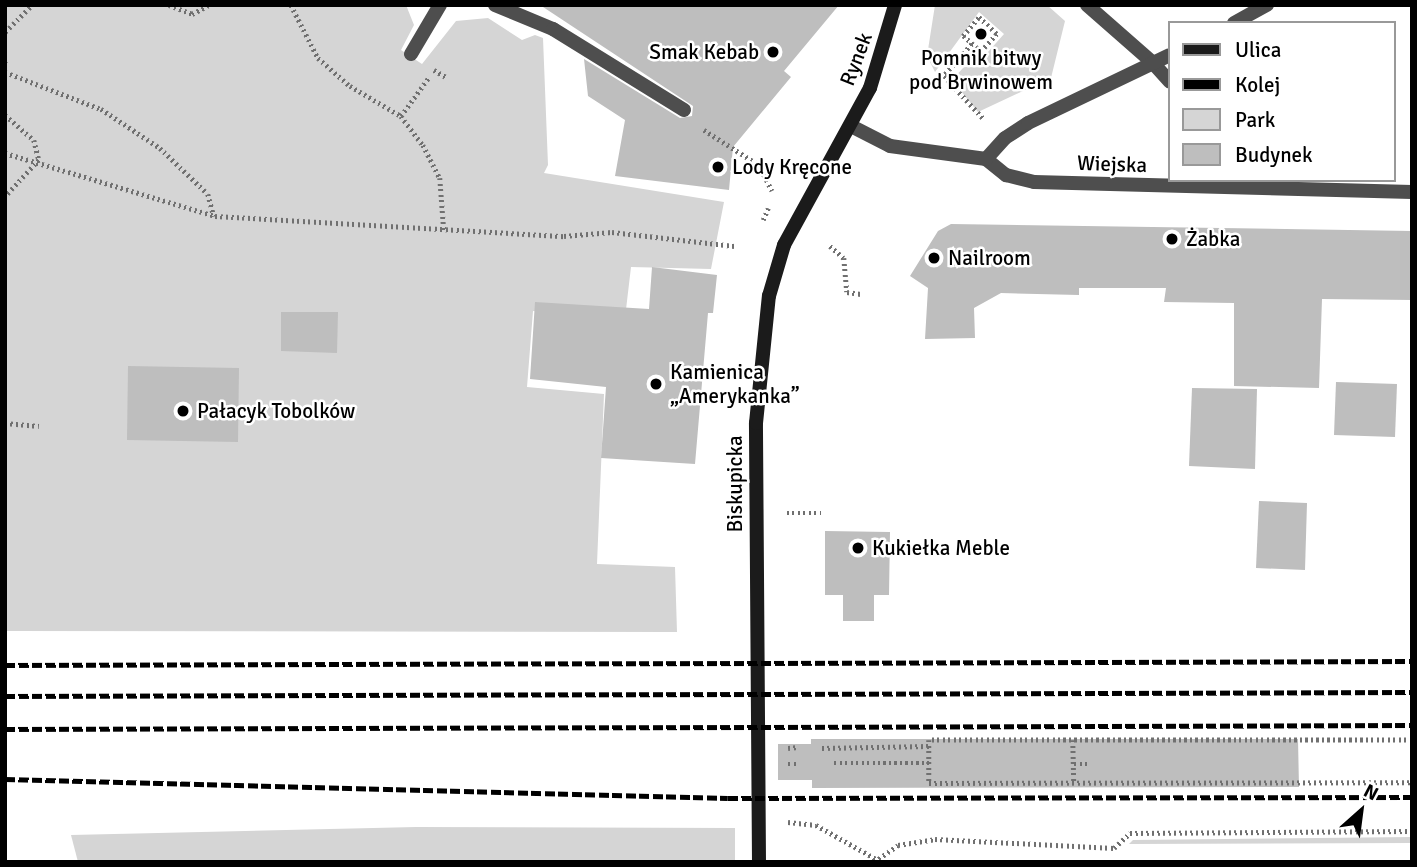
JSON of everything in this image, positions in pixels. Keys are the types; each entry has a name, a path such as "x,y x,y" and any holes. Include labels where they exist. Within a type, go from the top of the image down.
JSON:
{"main road":[{"name":"Rynek","path":"851,126 878,65 895,5"},
{"name":"Biskupicka","path":"759,862 756,423 761,349 783,245 851,126"}],"street":[{"path":"411,54 440,5"},
{"path":"495,5 553,29 684,110"},
{"path":"1087,5 1153,63 1168,80"},
{"path":"1238,21 1267,5"},
{"path":"851,126 890,146 986,159 1017,129 1168,56"},
{"name":"Wiejska","path":"986,159 1006,174 1034,182 1197,184 1412,192"}],"path":[{"path":"5,32 32,5"},
{"path":"169,5 192,14 208,5"},
{"path":"291,5 318,58 350,86 401,116 423,145 440,178 446,209 444,231"},
{"path":"979,17 997,34 981,52 972,44 963,36 979,17"},
{"path":"972,44 944,76 983,118"},
{"path":"6,67 101,109 160,148 208,194 215,216"},
{"path":"434,70 449,78"},
{"path":"684,110 701,128 759,165 772,191"},
{"path":"5,115 34,140 39,160"},
{"path":"5,153 39,160 215,216 564,236 612,232 734,247"},
{"path":"5,197 39,160"},
{"path":"830,246 844,258 847,292 860,294"},
{"path":"5,423 40,426"},
{"path":"786,513 821,513"},
{"path":"1412,740 929,740 929,783 1412,782"},
{"path":"1073,740 1074,783"},
{"path":"822,748 929,746"},
{"path":"788,748 798,747"},
{"path":"834,764 929,763"},
{"path":"788,764 798,764"},
{"path":"1074,764 1088,764"},
{"path":"788,822 816,825 875,861 906,842 962,840 1114,848 1130,833 1412,831"},
{"path":"962,840 962,847"}],"green space":[{"path":"5,5 406,5 414,25 401,50 422,64 456,21 488,18 522,40 535,35 543,38 548,165 544,173 724,202 711,269 631,267 625,318 533,311 527,387 604,394 597,564 675,567 677,632 5,631"},
{"path":"935,5 1047,5 1065,21 1051,78 978,112 952,80 974,56 980,61 1004,34 979,12 935,72 927,56"},
{"path":"1412,382 1412,632 1411,632"},
{"path":"416,827 735,828 735,862 78,862 71,835"},
{"path":"1412,837 1412,843 1129,844 1133,840"}],"building":[{"path":"540,5 839,5 784,71 791,77 733,147 729,190 615,176 625,120 588,96 584,59 680,118 692,116 693,106"},
{"path":"951,224 1412,231 1412,300 1322,299 1319,388 1234,386 1234,303 1164,302 1166,288 1079,288 1079,295 1001,293 974,308 975,338 925,339 928,288 910,276 938,231"},
{"name":"Kamienica „Amerykanka”","path":"652,267 717,275 713,313 708,313 695,464 601,458 606,387 530,379 535,302 649,309"},
{"path":"281,312 338,312 337,353 281,351"},
{"name":"Pałacyk Tobolków","path":"128,366 239,368 238,442 127,440"},
{"path":"1336,382 1397,384 1395,437 1334,435"},
{"path":"1192,388 1257,389 1255,469 1189,466"},
{"path":"1259,501 1307,503 1305,570 1256,568"},
{"path":"825,531 890,532 889,595 874,595 874,621 843,621 843,595 825,595"},
{"path":"811,739 1298,739 1299,787 812,788 812,780 778,780 778,744 811,744"}],"railway":[{"path":"5,665 1412,661"},
{"path":"5,696 1412,692"},
{"path":"5,729 1412,725"},
{"path":"5,779 728,798 1412,797"}],"place":[{"name":"Pomnik bitwy pod Brwinowem","path":"981,34"},
{"name":"Smak Kebab","path":"773,52"},
{"name":"Lody Kręcone","path":"718,167"},
{"name":"Żabka","path":"1172,239"},
{"name":"Nailroom","path":"934,258"},
{"name":"Kamienica „Amerykanka”","path":"656,384"},
{"name":"Pałacyk Tobolków","path":"183,411"},
{"name":"Kukiełka Meble","path":"858,548"}]}
